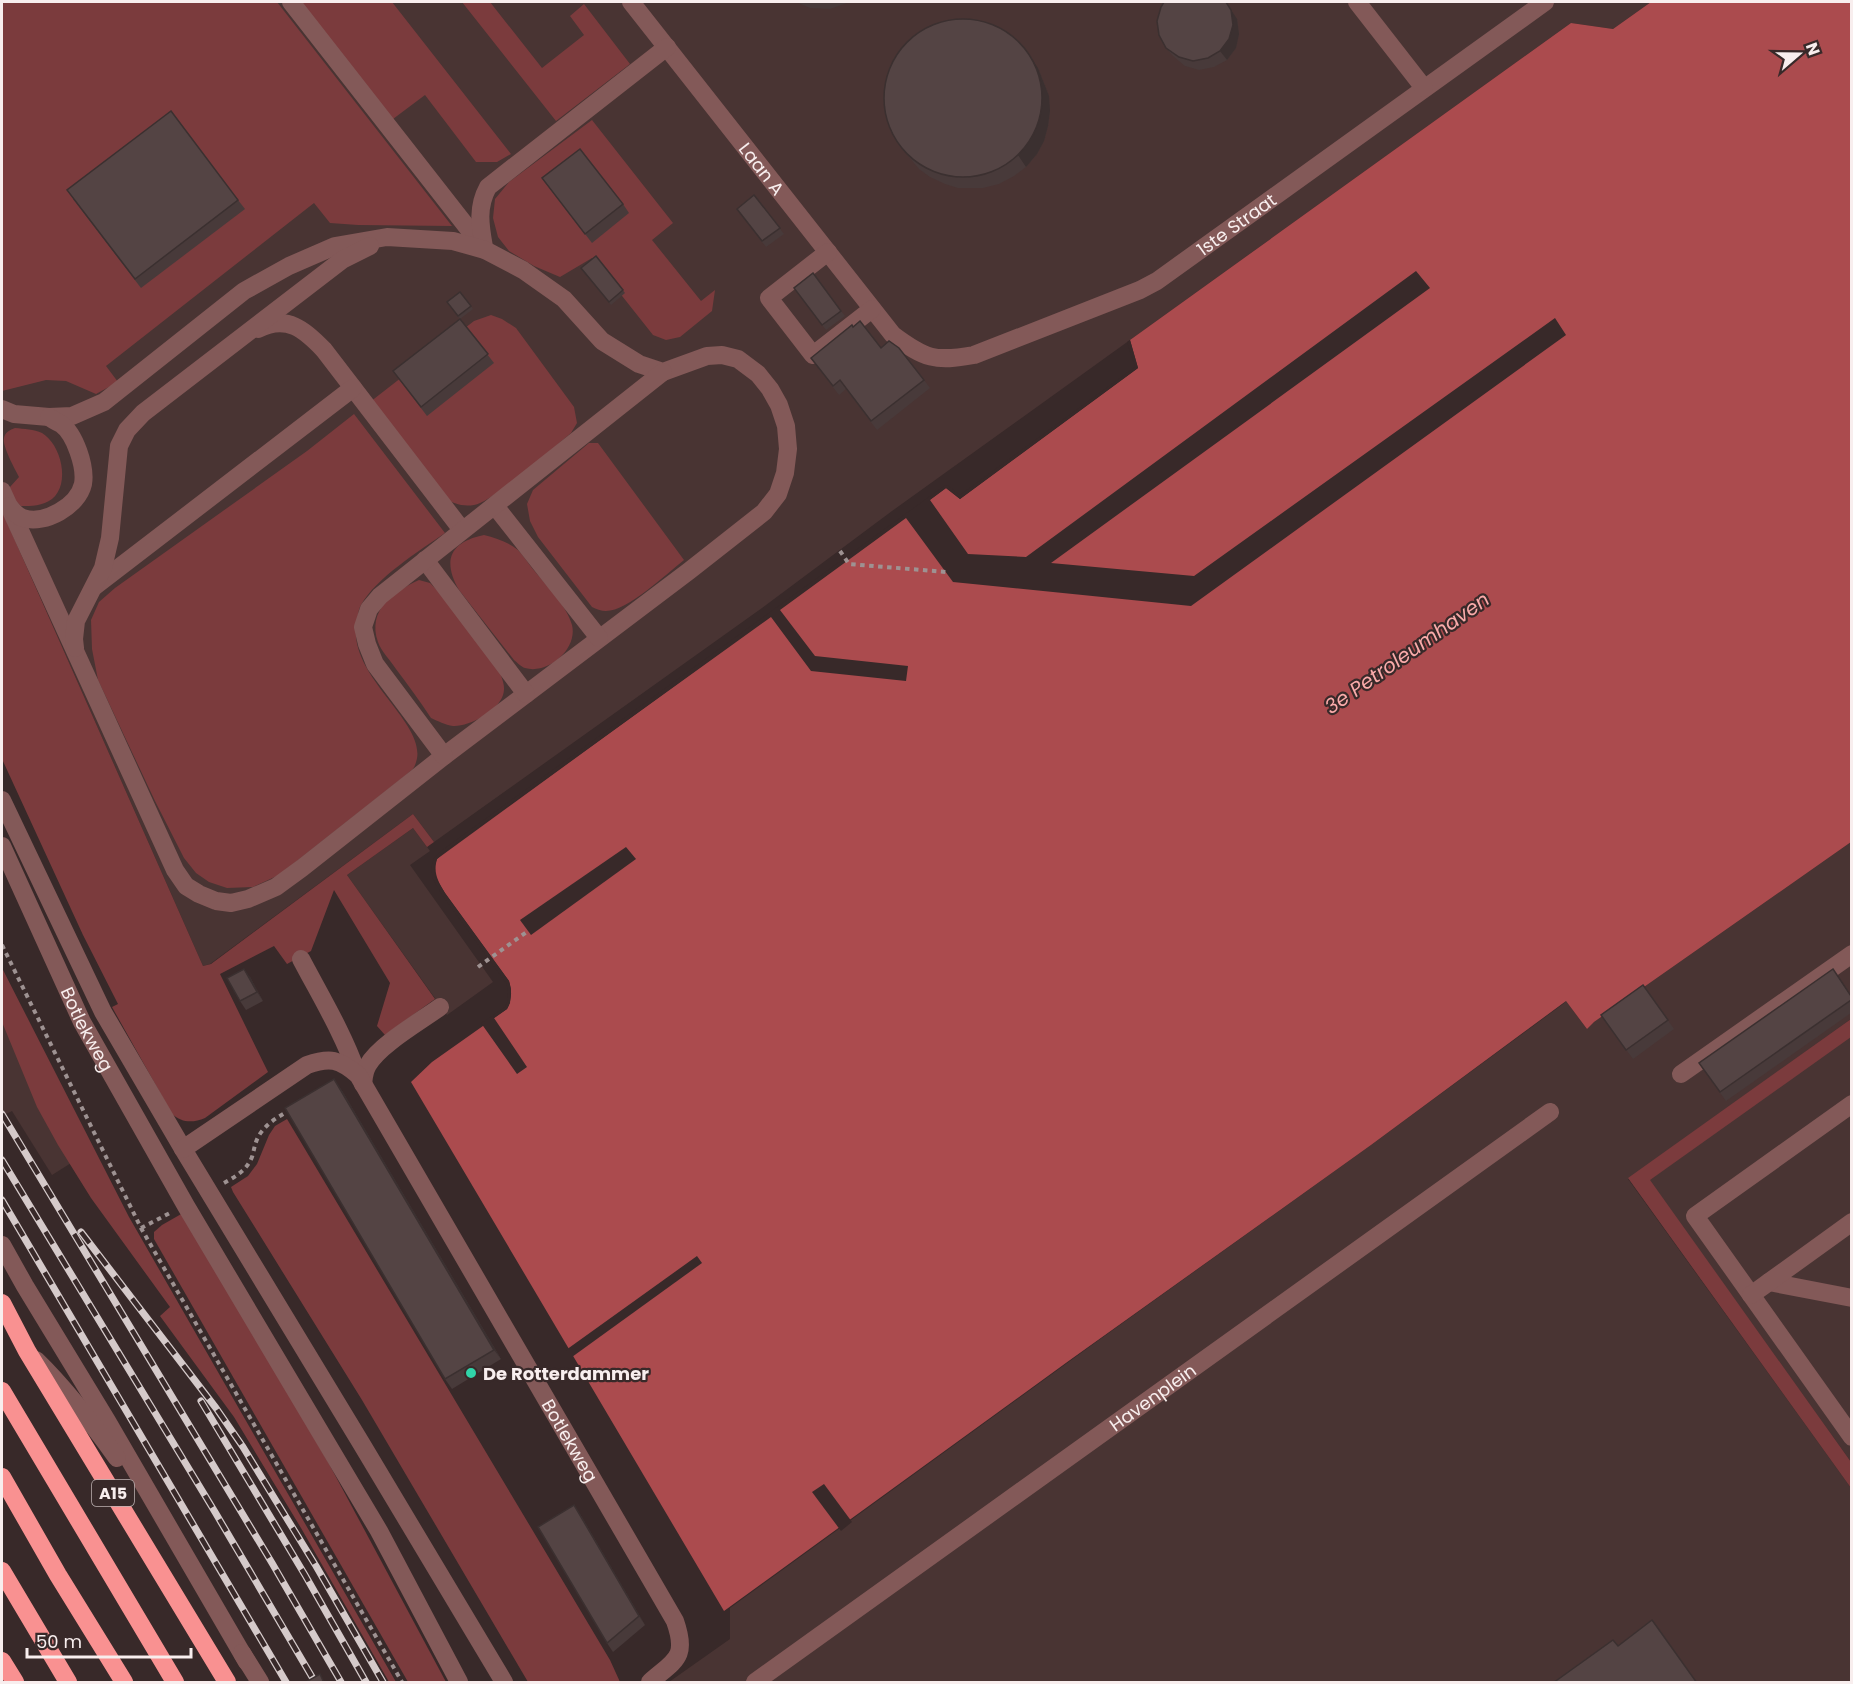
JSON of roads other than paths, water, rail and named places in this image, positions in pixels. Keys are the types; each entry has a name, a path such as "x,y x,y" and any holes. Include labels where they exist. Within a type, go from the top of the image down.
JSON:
{"highway":[{"name":"A15","path":"2,1303 27,1351 226,1683"},
{"name":"A15","path":"2,1391 175,1683"},
{"path":"2,1477 124,1683"},
{"path":"2,1571 68,1683"},
{"name":"A15","path":"138,1622 184,1683"},
{"path":"2,1661 15,1683"}],"street":[{"path":"291,2 485,250"},
{"name":"Laan A","path":"632,2 893,335"},
{"path":"1357,2 1425,88"},
{"name":"1ste Straat","path":"893,335 913,350 933,358 950,359 975,355 1140,290 1157,281 1545,2"},
{"path":"485,250 479,213 482,198 488,187 667,47"},
{"path":"75,655 76,621 103,568 110,538 119,446 127,430 143,413 342,260 387,237"},
{"path":"2,409 14,414 72,416 104,402 244,291 289,266 335,246 387,237 453,242 485,250 523,270 564,299 603,341 639,364 663,372"},
{"path":"828,252 769,298 813,355 872,309"},
{"path":"242,336 262,327 279,323 292,325 308,333 324,350 462,530"},
{"path":"5,498 175,870 186,886 199,894 216,901 231,903 248,900 276,887 764,512 778,494 785,473 788,449 786,426 779,405 758,374 738,359 722,355 707,356 663,372 380,596 369,609 363,627 375,664 444,756"},
{"path":"91,589 353,388"},
{"path":"5,498 16,514 24,519 42,519 60,512 75,499 83,484 82,463 75,440 63,425 49,417"},
{"path":"495,506 599,638"},
{"path":"425,560 526,693"},
{"name":"Botlekweg","path":"2,801 103,1011 183,1149 504,1683"},
{"name":"Botlekweg","path":"2,846 81,1022 186,1206 380,1531 459,1683"},
{"path":"1681,1074 1851,954"},
{"name":"Botlekweg","path":"301,959 348,1048 361,1080 675,1621 681,1638 678,1657 650,1683"},
{"path":"183,1149 307,1065 324,1059 344,1063 361,1080 369,1063 382,1049 440,1007"},
{"path":"1850,1431 1695,1216 1851,1104"},
{"name":"Havenplein","path":"755,1683 1550,1112"},
{"path":"1751,1295 1851,1222"},
{"path":"2,1245 260,1683"},
{"path":"1769,1282 1851,1298"},
{"path":"27,1351 59,1383 97,1430 188,1565 248,1662"}],"water":[{"name":"3e Petroleumhaven","path":"1651,2 1851,2 1851,842 1587,1029 1566,1001 1371,1145 724,1611 411,1082 432,1062 507,1009 511,999 509,981 440,885 436,873 437,859 946,488 960,499 1138,368 1130,340 1571,23 1613,29"}],"railway":[{"path":"2,1114 341,1682"},
{"path":"2,1160 315,1682"},
{"path":"2,1200 286,1682"},
{"path":"81,1232 216,1408 243,1447 316,1566 383,1682"},
{"path":"201,1401 366,1682"}],"place":[{"name":"De Rotterdammer","path":"471,1373"}]}
